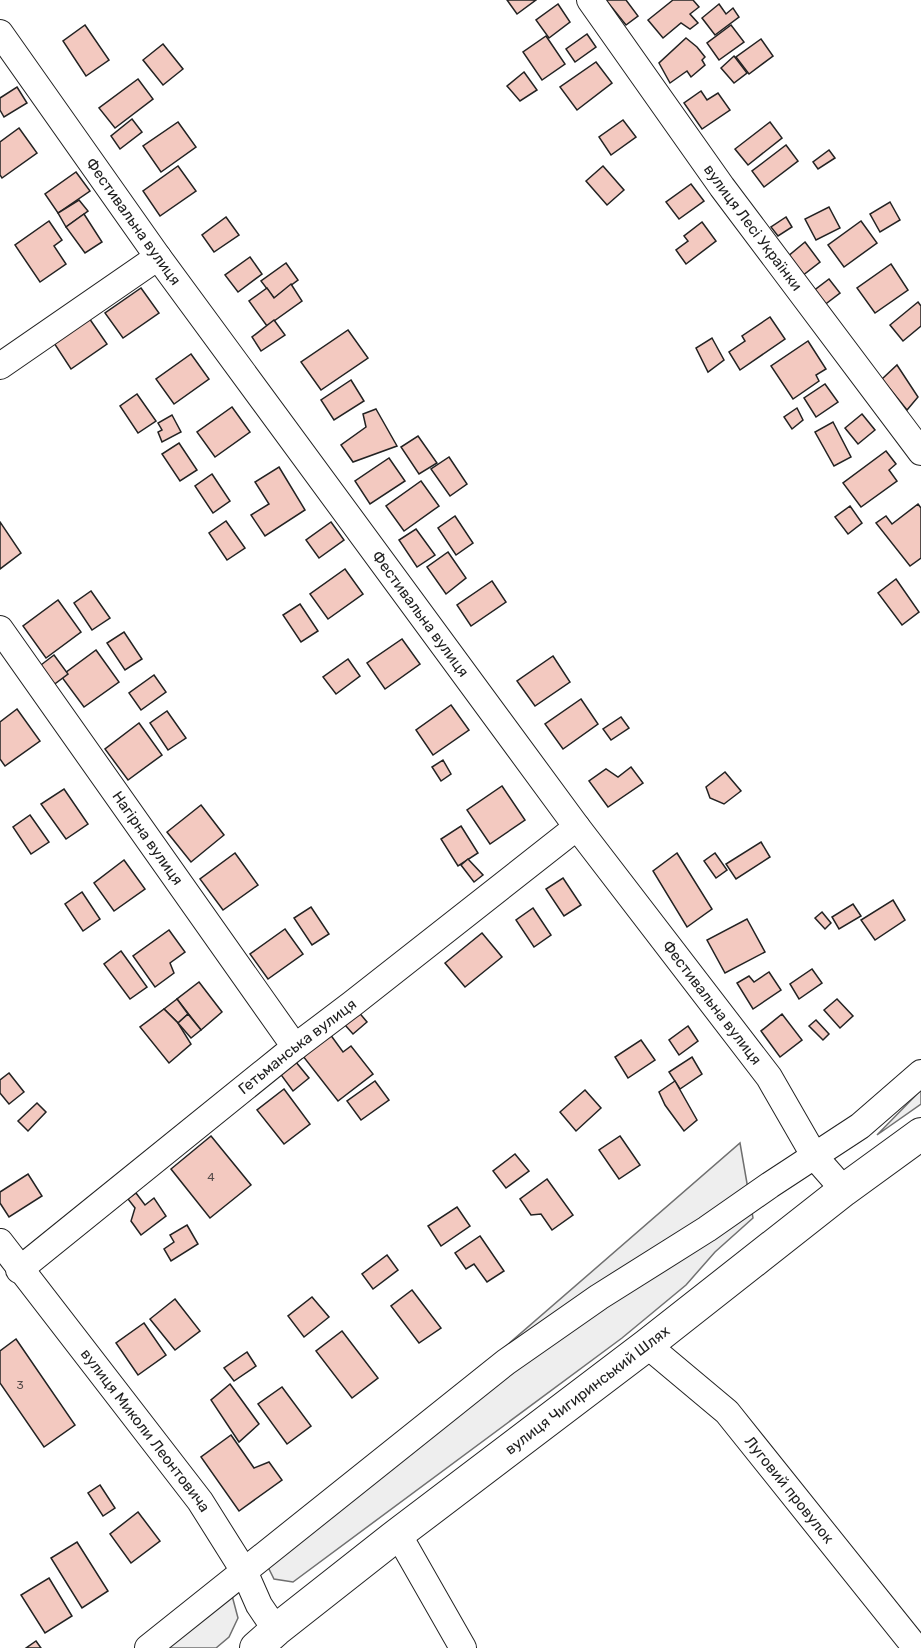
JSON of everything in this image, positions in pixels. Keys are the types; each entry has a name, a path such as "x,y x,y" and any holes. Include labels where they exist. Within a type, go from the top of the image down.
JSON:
{"main road":[{"name":"вулиця Чигиринський Шлях","path":"266,1639 398,1534 647,1345 844,1190 921,1134"}],"street":[{"name":"вулиця Лесі Українки","path":"590,0 722,187 921,452"},
{"name":"Фестивальна вулиця","path":"0,33 158,257 577,827 768,1077 815,1157 844,1190"},
{"path":"0,366 158,257"},
{"name":"Нагірна вулиця","path":"0,629 295,1047"},
{"name":"Гетьманська вулиця","path":"20,1270 295,1047 577,827"},
{"path":"148,1648 506,1362 860,1126 921,1073"},
{"name":"вулиця Миколи Леонтовича","path":"0,1242 200,1501 244,1571 259,1605 266,1639"},
{"name":"Луговий провулок","path":"647,1345 727,1412 916,1648"},
{"path":"398,1534 463,1648"}],"shaded area":[{"path":"921,1090 921,1104 877,1135"},
{"path":"740,1143 753,1218 715,1252 686,1285 622,1338 293,1582 274,1579 263,1557"},
{"path":"230,1588 238,1618 229,1637 216,1648 157,1648"}],"building":[{"path":"507,0 536,0 517,14"},
{"path":"606,0 626,0 638,16 626,25"},
{"path":"673,0 693,0 699,7 690,14 698,23 690,29 681,23 663,38 648,20"},
{"path":"558,4 570,22 549,38 536,20"},
{"path":"719,4 726,14 733,8 739,17 715,35 702,18"},
{"path":"85,25 109,60 86,76 63,41"},
{"path":"731,25 744,42 719,60 707,43"},
{"path":"587,34 596,47 575,62 566,49"},
{"path":"546,36 565,64 542,80 523,52"},
{"path":"686,38 705,57 702,60 705,65 691,77 687,71 670,83 659,63"},
{"path":"761,39 773,56 749,74 736,57"},
{"path":"163,44 183,69 163,85 143,60"},
{"path":"734,56 747,73 734,83 721,68"},
{"path":"596,62 612,83 577,110 560,87"},
{"path":"524,72 537,90 520,101 507,86"},
{"path":"138,79 153,99 115,128 99,108"},
{"path":"17,87 27,103 4,117 0,110 0,98"},
{"path":"701,91 707,100 718,93 730,110 702,129 684,103"},
{"path":"132,119 142,132 120,149 111,136"},
{"path":"623,120 636,137 611,155 599,137"},
{"path":"178,122 196,147 161,172 143,146"},
{"path":"770,122 782,138 748,165 735,149"},
{"path":"19,128 37,153 2,178 0,175 0,142"},
{"path":"786,145 798,161 764,187 752,171"},
{"path":"829,150 835,158 818,169 813,162"},
{"path":"178,166 196,191 160,216 143,191"},
{"path":"603,166 624,190 607,205 586,181"},
{"path":"76,172 90,191 58,213 45,194"},
{"path":"691,184 704,201 679,219 666,202"},
{"path":"79,200 88,211 66,227 58,213"},
{"path":"890,202 900,220 880,232 870,214"},
{"path":"829,207 840,228 816,240 805,219"},
{"path":"84,214 102,242 85,253 66,227"},
{"path":"226,217 239,235 214,252 202,235"},
{"path":"786,217 792,227 778,236 771,227"},
{"path":"49,221 62,240 54,246 66,264 40,282 15,245"},
{"path":"861,221 877,243 844,267 828,245"},
{"path":"702,222 716,241 686,264 676,250 688,241 684,236"},
{"path":"805,242 820,262 802,276 787,257"},
{"path":"250,257 262,274 238,292 225,275"},
{"path":"286,263 298,280 274,298 261,281"},
{"path":"891,264 908,290 875,313 857,288"},
{"path":"829,279 840,293 823,306 812,292"},
{"path":"291,284 302,301 267,326 249,301 267,288 274,298"},
{"path":"141,288 159,313 123,338 105,313"},
{"path":"918,302 921,306 921,326 903,341 890,325"},
{"path":"770,317 785,339 740,370 729,352 745,341 742,336"},
{"path":"89,318 107,344 71,369 54,343"},
{"path":"274,320 285,335 261,351 252,337"},
{"path":"348,330 368,358 321,390 301,362"},
{"path":"712,338 724,360 708,372 696,348"},
{"path":"808,341 826,369 816,375 819,381 793,399 771,366"},
{"path":"191,354 209,379 174,404 156,379"},
{"path":"897,365 918,397 907,410 882,379"},
{"path":"351,380 364,401 334,420 321,400"},
{"path":"825,384 838,402 816,417 804,398"},
{"path":"137,394 156,421 138,433 120,406"},
{"path":"232,407 250,432 215,457 197,432"},
{"path":"797,408 803,420 792,429 784,417"},
{"path":"376,409 397,446 353,462 341,445 366,427 363,414"},
{"path":"862,414 875,430 858,444 845,428"},
{"path":"172,415 181,432 162,442 158,432 162,430 158,423"},
{"path":"833,422 851,457 834,466 815,432"},
{"path":"418,436 437,463 419,474 401,447"},
{"path":"179,443 197,470 180,481 162,454"},
{"path":"886,451 896,464 889,470 897,481 861,507 843,483"},
{"path":"449,457 467,484 450,496 431,469"},
{"path":"389,458 405,481 370,504 355,481"},
{"path":"279,467 305,510 265,536 251,515 269,504 255,482"},
{"path":"212,474 230,501 213,513 195,486"},
{"path":"421,481 439,506 404,531 386,506"},
{"path":"918,504 921,508 921,558 910,566 876,523 886,516 892,524"},
{"path":"850,506 862,523 848,534 835,517"},
{"path":"455,516 473,543 456,555 438,528"},
{"path":"226,521 245,548 227,560 209,533"},
{"path":"0,522 21,553 0,569"},
{"path":"331,522 344,540 319,558 306,540"},
{"path":"416,529 435,555 417,567 399,540"},
{"path":"448,552 466,578 446,594 427,567"},
{"path":"345,569 363,594 328,619 310,594"},
{"path":"896,579 919,612 902,625 878,593"},
{"path":"492,581 506,602 471,626 457,605"},
{"path":"91,591 110,618 92,630 74,603"},
{"path":"58,600 81,632 46,658 23,626"},
{"path":"300,604 318,631 301,642 283,615"},
{"path":"124,632 142,659 125,670 107,643"},
{"path":"402,639 420,664 385,689 367,663"},
{"path":"96,650 119,682 84,707 61,676"},
{"path":"54,655 68,674 52,686 37,668"},
{"path":"553,656 570,682 535,706 517,681"},
{"path":"348,659 360,676 336,694 323,677"},
{"path":"154,675 166,692 141,710 129,693"},
{"path":"581,699 598,724 563,749 545,724"},
{"path":"451,705 469,730 433,755 416,730"},
{"path":"17,709 40,741 5,766 0,759 0,722"},
{"path":"167,711 186,738 168,750 150,723"},
{"path":"621,717 629,728 611,740 603,729"},
{"path":"139,723 162,755 128,780 105,749"},
{"path":"443,760 451,774 441,781 432,767"},
{"path":"631,767 643,783 608,807 589,781 606,769 618,777"},
{"path":"725,772 741,791 724,804 710,798 706,787"},
{"path":"502,786 525,820 490,844 467,810"},
{"path":"64,789 88,824 66,839 41,804"},
{"path":"201,805 224,835 191,862 167,832"},
{"path":"30,815 49,842 31,854 13,827"},
{"path":"461,826 478,853 458,866 441,839"},
{"path":"761,842 770,857 736,879 726,864"},
{"path":"235,853 258,885 223,910 200,879"},
{"path":"677,853 712,909 687,927 653,871"},
{"path":"715,853 727,870 716,878 704,861"},
{"path":"468,859 483,875 474,882 461,865"},
{"path":"124,860 145,889 114,911 94,883"},
{"path":"563,878 581,905 564,916 546,889"},
{"path":"82,892 100,919 83,931 65,904"},
{"path":"893,900 905,920 875,940 861,920"},
{"path":"853,904 861,916 839,929 832,917"},
{"path":"311,907 329,934 312,945 294,918"},
{"path":"533,908 551,935 534,947 516,920"},
{"path":"822,912 831,923 825,929 815,918"},
{"path":"747,919 765,952 725,973 707,940"},
{"path":"285,929 303,954 268,979 250,954"},
{"path":"169,930 185,952 170,963 174,973 155,987 133,956"},
{"path":"482,933 502,957 465,987 445,963"},
{"path":"121,951 147,987 130,999 104,964"},
{"path":"812,969 822,983 799,999 790,984"},
{"path":"769,972 781,990 753,1009 737,983 749,976 754,982"},
{"path":"199,982 222,1012 201,1030 177,999"},
{"path":"177,999 188,1014 178,1023 164,1009"},
{"path":"837,999 853,1016 840,1028 824,1010"},
{"path":"352,1004 367,1022 353,1034 338,1017"},
{"path":"164,1009 178,1023 191,1044 169,1063 140,1027"},
{"path":"188,1014 201,1030 191,1038 178,1023"},
{"path":"782,1014 802,1040 780,1057 761,1031"},
{"path":"816,1020 829,1034 823,1040 809,1026"},
{"path":"688,1026 698,1041 679,1055 669,1040"},
{"path":"327,1030 343,1052 351,1046 373,1074 338,1101 299,1051"},
{"path":"641,1040 655,1060 628,1078 615,1057"},
{"path":"291,1056 309,1078 293,1091 276,1068"},
{"path":"692,1057 702,1074 680,1089 669,1072"},
{"path":"9,1073 24,1092 9,1104 0,1093 0,1080"},
{"path":"375,1081 389,1100 361,1120 347,1101"},
{"path":"675,1081 697,1120 684,1131 665,1105 659,1092"},
{"path":"284,1089 310,1124 284,1144 257,1110"},
{"path":"585,1090 601,1108 576,1131 560,1112"},
{"path":"37,1103 46,1112 28,1131 18,1121"},
{"path":"211,1136 251,1185 210,1218 171,1169"},
{"path":"620,1136 640,1165 619,1179 599,1150"},
{"path":"515,1154 529,1171 506,1188 493,1171"},
{"path":"28,1174 42,1196 9,1217 0,1203 0,1192"},
{"path":"547,1179 573,1215 552,1230 541,1214 531,1215 520,1199"},
{"path":"136,1193 145,1205 154,1198 166,1216 141,1235 131,1221 135,1208 128,1199"},
{"path":"457,1207 470,1226 441,1246 428,1226"},
{"path":"187,1225 198,1244 171,1261 164,1249 174,1242 170,1235"},
{"path":"480,1236 504,1271 487,1282 474,1264 466,1269 455,1253"},
{"path":"387,1255 398,1270 373,1289 362,1274"},
{"path":"412,1290 441,1328 419,1343 391,1306"},
{"path":"312,1297 329,1317 304,1337 288,1316"},
{"path":"175,1299 200,1331 175,1350 150,1319"},
{"path":"144,1323 166,1355 138,1375 116,1343"},
{"path":"342,1331 378,1378 352,1398 316,1351"},
{"path":"16,1339 75,1425 44,1447 0,1383 0,1351"},
{"path":"247,1352 256,1366 234,1381 224,1368"},
{"path":"230,1384 259,1424 239,1442 211,1400"},
{"path":"282,1387 311,1426 287,1444 258,1404"},
{"path":"231,1435 254,1468 269,1462 282,1480 239,1511 201,1457"},
{"path":"100,1485 115,1508 103,1516 88,1493"},
{"path":"138,1512 160,1541 131,1563 110,1534"},
{"path":"77,1542 108,1591 82,1608 51,1558"},
{"path":"49,1578 72,1616 45,1633 21,1595"},
{"path":"36,1641 41,1648 26,1648"}]}
